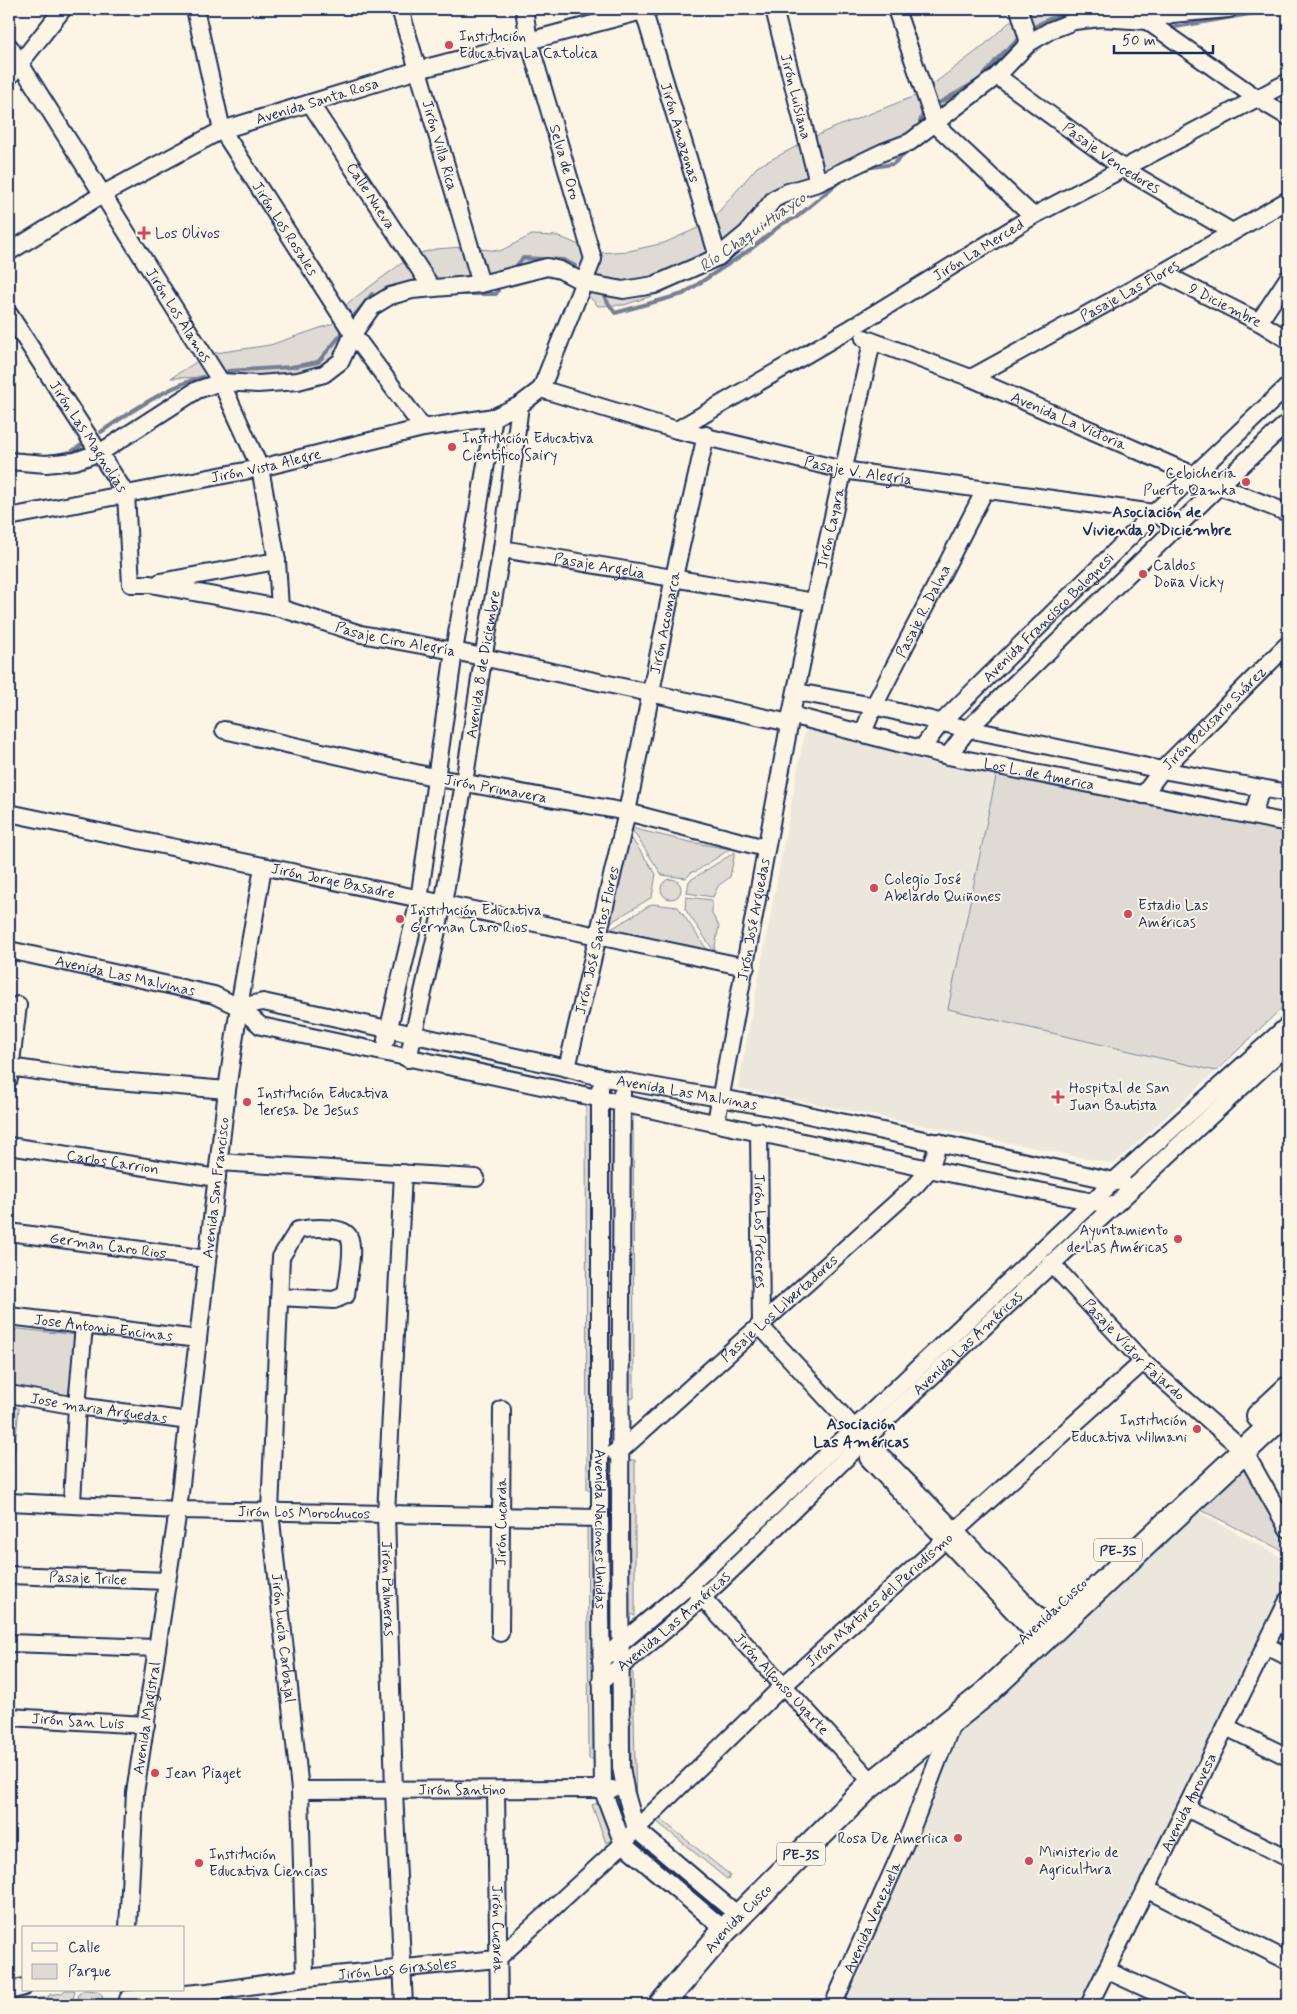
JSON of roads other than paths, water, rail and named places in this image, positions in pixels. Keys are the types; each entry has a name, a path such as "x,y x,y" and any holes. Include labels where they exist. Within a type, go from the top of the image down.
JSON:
{"highway":[{"name":"Avenida Cusco","path":"661,2005 732,1923 873,1783 985,1694 1238,1446 1288,1389"},
{"name":"Avenida Cusco","path":"955,1717 968,1693 1037,1625 1238,1446 1288,1410"}],"street":[{"path":"9,77 63,9"},
{"name":"Jirón Los Rosales","path":"195,9 222,130 353,334 423,428"},
{"name":"Jirón Villa Rica","path":"400,9 481,284"},
{"name":"Selva de Oro","path":"524,9 529,41 593,259 585,284"},
{"name":"Avenida Santa Rosa","path":"9,252 103,194 222,130 418,70 646,9"},
{"name":"Jirón Amazonas","path":"646,9 718,256"},
{"name":"Jirón Luisiana","path":"774,9 818,183"},
{"path":"896,9 935,124 1033,216"},
{"path":"1019,9 1029,42"},
{"path":"9,461 46,464 75,461 101,452 197,390 221,382 258,384 298,381 324,374 341,361 353,334 372,307 390,296 432,288 481,284 548,267 560,270 585,284 623,290 654,285 718,256 747,232 774,199 788,192 818,183 883,152 910,142 997,76 1029,42 1074,21 1229,9"},
{"path":"1145,15 1258,99 1288,117"},
{"name":"Jirón Los Álamos","path":"9,46 221,382 260,468 277,562 280,608"},
{"name":"Pasaje Vencedores","path":"997,76 1124,169 1232,232"},
{"name":"Jirón La Merced","path":"676,430 848,330 1033,216 1288,82"},
{"name":"Calle Nueva","path":"310,103 432,288"},
{"name":"Pasaje Las Flores","path":"971,378 1162,273 1288,200"},
{"name":"9 Diciembre","path":"1162,273 1259,322 1288,340"},
{"path":"1259,322 1288,278"},
{"path":"520,404 541,389 585,284"},
{"name":"Jirón Las Magnolias","path":"9,314 101,452 126,494 131,584 150,584"},
{"name":"Avenida La Victoria","path":"848,330 872,342 971,378 1219,486 1288,513"},
{"name":"Jirón Cayara","path":"790,719 872,342"},
{"name":"Avenida Francisco Bolognesi","path":"922,748 941,723 1045,620 1288,386"},
{"name":"Pasaje V. Alegría","path":"541,389 676,430 706,435 843,470 1154,513 1177,528"},
{"name":"Jirón Vista Alegre","path":"9,517 260,468 423,428 494,418 520,404"},
{"name":"Avenida 8 de Diciembre","path":"408,1059 444,904 502,549 520,404"},
{"name":"Avenida 8 de Diciembre","path":"383,1052 419,900 438,778 454,651 494,418"},
{"name":"Avenida Francisco Bolognesi","path":"948,756 968,730 1219,486 1288,422"},
{"name":"Jirón Accomarca","path":"627,812 674,577 706,435"},
{"name":"Pasaje R. Dalna","path":"863,733 874,706 985,490"},
{"name":"Pasaje Argelia","path":"502,549 814,602"},
{"path":"150,584 277,562"},
{"name":"Pasaje Ciro Alegría","path":"150,584 280,608 361,634 454,651 483,659 651,694 790,719"},
{"path":"1045,620 1066,634"},
{"name":"Jirón Belisario Suárez","path":"1143,795 1162,770 1288,644"},
{"name":"Los L. de America","path":"797,692 874,706 968,730 1162,770 1288,793"},
{"name":"Los L. de America","path":"790,719 863,733 948,756 1288,823"},
{"name":"Jirón José Arguedas","path":"716,1122 746,967 765,848 790,719"},
{"name":"Jirón Primavera","path":"224,730 438,778 627,812 765,848"},
{"path":"1253,816 1261,788"},
{"name":"Jirón José Santos Flores","path":"567,1068 600,935 627,812"},
{"name":"Jirón Jorge Basadre","path":"9,813 746,967"},
{"name":"Avenida San Francisco","path":"178,1510 227,1090 263,867"},
{"name":"Avenida Las Malvinas","path":"9,950 214,995 239,1007 261,1026 600,1100 716,1122 930,1169 1113,1206"},
{"name":"Avenida Las Malvinas","path":"239,1007 264,1002 567,1068 600,1077 722,1097 939,1142 1135,1186"},
{"path":"18,1005 9,1071 227,1090"},
{"name":"Avenida Las Américas","path":"601,1681 703,1599 859,1435 1115,1180 1286,1036"},
{"name":"Avenida Las Américas","path":"601,1660 690,1585 1051,1263 1135,1186 1286,1036"},
{"name":"Avenida Naciones Unidas","path":"600,1077 602,1791 623,1844 732,1923"},
{"name":"Avenida Naciones Unidas","path":"623,1080 621,1104 621,1768 624,1788 636,1829"},
{"name":"Jirón Los Próceres","path":"758,1131 761,1326"},
{"name":"Pasaje Los Libertadores","path":"601,1456 620,1451 916,1185 930,1169 939,1142"},
{"name":"Carlos Carrion","path":"9,1146 218,1170 402,1173 476,1178"},
{"name":"Jirón Palmeras","path":"402,1173 386,1514 394,1791 404,2005"},
{"name":"Jirón Lucía Carbajal","path":"279,1298 334,1300 346,1295 351,1249 349,1236 343,1231 311,1228 298,1230 281,1257 279,1298 270,1511 300,1790 306,1978"},
{"name":"German Caro Rios","path":"9,1232 207,1259"},
{"name":"Pasaje Víctor Fajardo","path":"1051,1263 1143,1362 1238,1446 1288,1529"},
{"name":"Jose Antonio Encinas","path":"9,1316 198,1339"},
{"path":"72,1503 77,1406 84,1325"},
{"path":"761,1326 859,1435 874,1448 950,1535 1037,1625"},
{"name":"Jirón Mártires del Periodismo","path":"623,1844 636,1829 784,1685 1143,1362"},
{"name":"Jose maria Arguedas","path":"9,1394 77,1406 188,1421"},
{"name":"Jirón Cucarda","path":"500,1633 502,1409"},
{"name":"Jirón Los Morochucos","path":"9,1502 72,1503 178,1510 600,1518"},
{"name":"Avenida Magistral","path":"128,1926 135,1793 178,1510"},
{"name":"Pasaje Trilce","path":"9,1575 167,1581"},
{"name":"Jirón Alfonso Ugarte","path":"690,1585 873,1783"},
{"name":"Avenida Aprovesa","path":"1089,2005 1288,1600"},
{"path":"9,1643 157,1648"},
{"path":"1267,1646 1288,1657"},
{"name":"Jirón San Luis","path":"9,1717 146,1725"},
{"name":"Avenida Venezuela","path":"833,2005 911,1830 955,1717"},
{"path":"1226,1727 1288,1757"},
{"name":"Jirón Santino","path":"300,1790 602,1791 624,1788"},
{"name":"Jirón Cucarda","path":"496,1791 499,2005"},
{"path":"1186,1808 1288,1858"},
{"path":"636,1829 732,1923"},
{"path":"497,1959 623,1844"},
{"path":"1146,1889 1288,1961"},
{"name":"Jirón Los Girasoles","path":"128,1998 208,1992 306,1978 497,1959"},
{"path":"1106,1970 1182,2005"},
{"path":"9,1991 22,1987"}],"waterway":[{"name":"Río Chaqui Huayco","path":"1170,28 1278,9"},
{"name":"Río Chaqui Huayco","path":"1029,31 1051,18 1075,12 1092,12"},
{"name":"Río Chaqui Huayco","path":"939,103 981,79 997,59 1017,40"},
{"name":"Río Chaqui Huayco","path":"920,122 923,113"},
{"name":"Río Chaqui Huayco","path":"866,168 893,164 911,149"},
{"name":"Río Chaqui Huayco","path":"605,298 615,313 683,294 751,249 782,224 797,217 840,181"},
{"name":"Río Chaqui Huayco","path":"517,265 523,258 564,260 575,266"},
{"name":"Río Chaqui Huayco","path":"449,294 496,294 498,291"},
{"name":"Río Chaqui Huayco","path":"353,317 372,294"},
{"name":"Río Chaqui Huayco","path":"228,371 291,367 318,362 341,335"},
{"name":"Río Chaqui Huayco","path":"101,432 164,392 203,377"},
{"name":"Río Chaqui Huayco","path":"57,455 71,452 83,444"}],"place":[{"name":"Institución Educativa La Catolica","path":"449,45"},
{"name":"Los Olivos","path":"144,233"},
{"name":"Institución Educativa Cientifico Sairy","path":"452,447"},
{"name":"Cebicheria Puerto Qamka","path":"1246,482"},
{"name":"Caldos Doña Vicky","path":"1143,574"},
{"name":"Colegio José Abelardo Quiñones","path":"874,888"},
{"name":"Estadio Las Américas","path":"1128,914"},
{"name":"Institución Educativa German Caro Rios","path":"400,919"},
{"name":"Hospital de San Juan Bautista","path":"1058,1097"},
{"name":"Institución Educativa Teresa De Jesus","path":"247,1102"},
{"name":"Ayuntamiento de Las Américas","path":"1178,1239"},
{"name":"Institución Educativa Wilmani","path":"1197,1429"},
{"name":"Jean Piaget","path":"155,1773"},
{"name":"Rosa De Ameriica","path":"958,1838"},
{"name":"Ministerio de Agricultura","path":"1029,1861"},
{"name":"Institución Educativa Ciencias","path":"199,1863"}],"district":[{"name":"Asociación de Vivienda 9 Diciembre","path":"1157,520"},
{"name":"Asociación Las Américas","path":"861,1432"}]}
